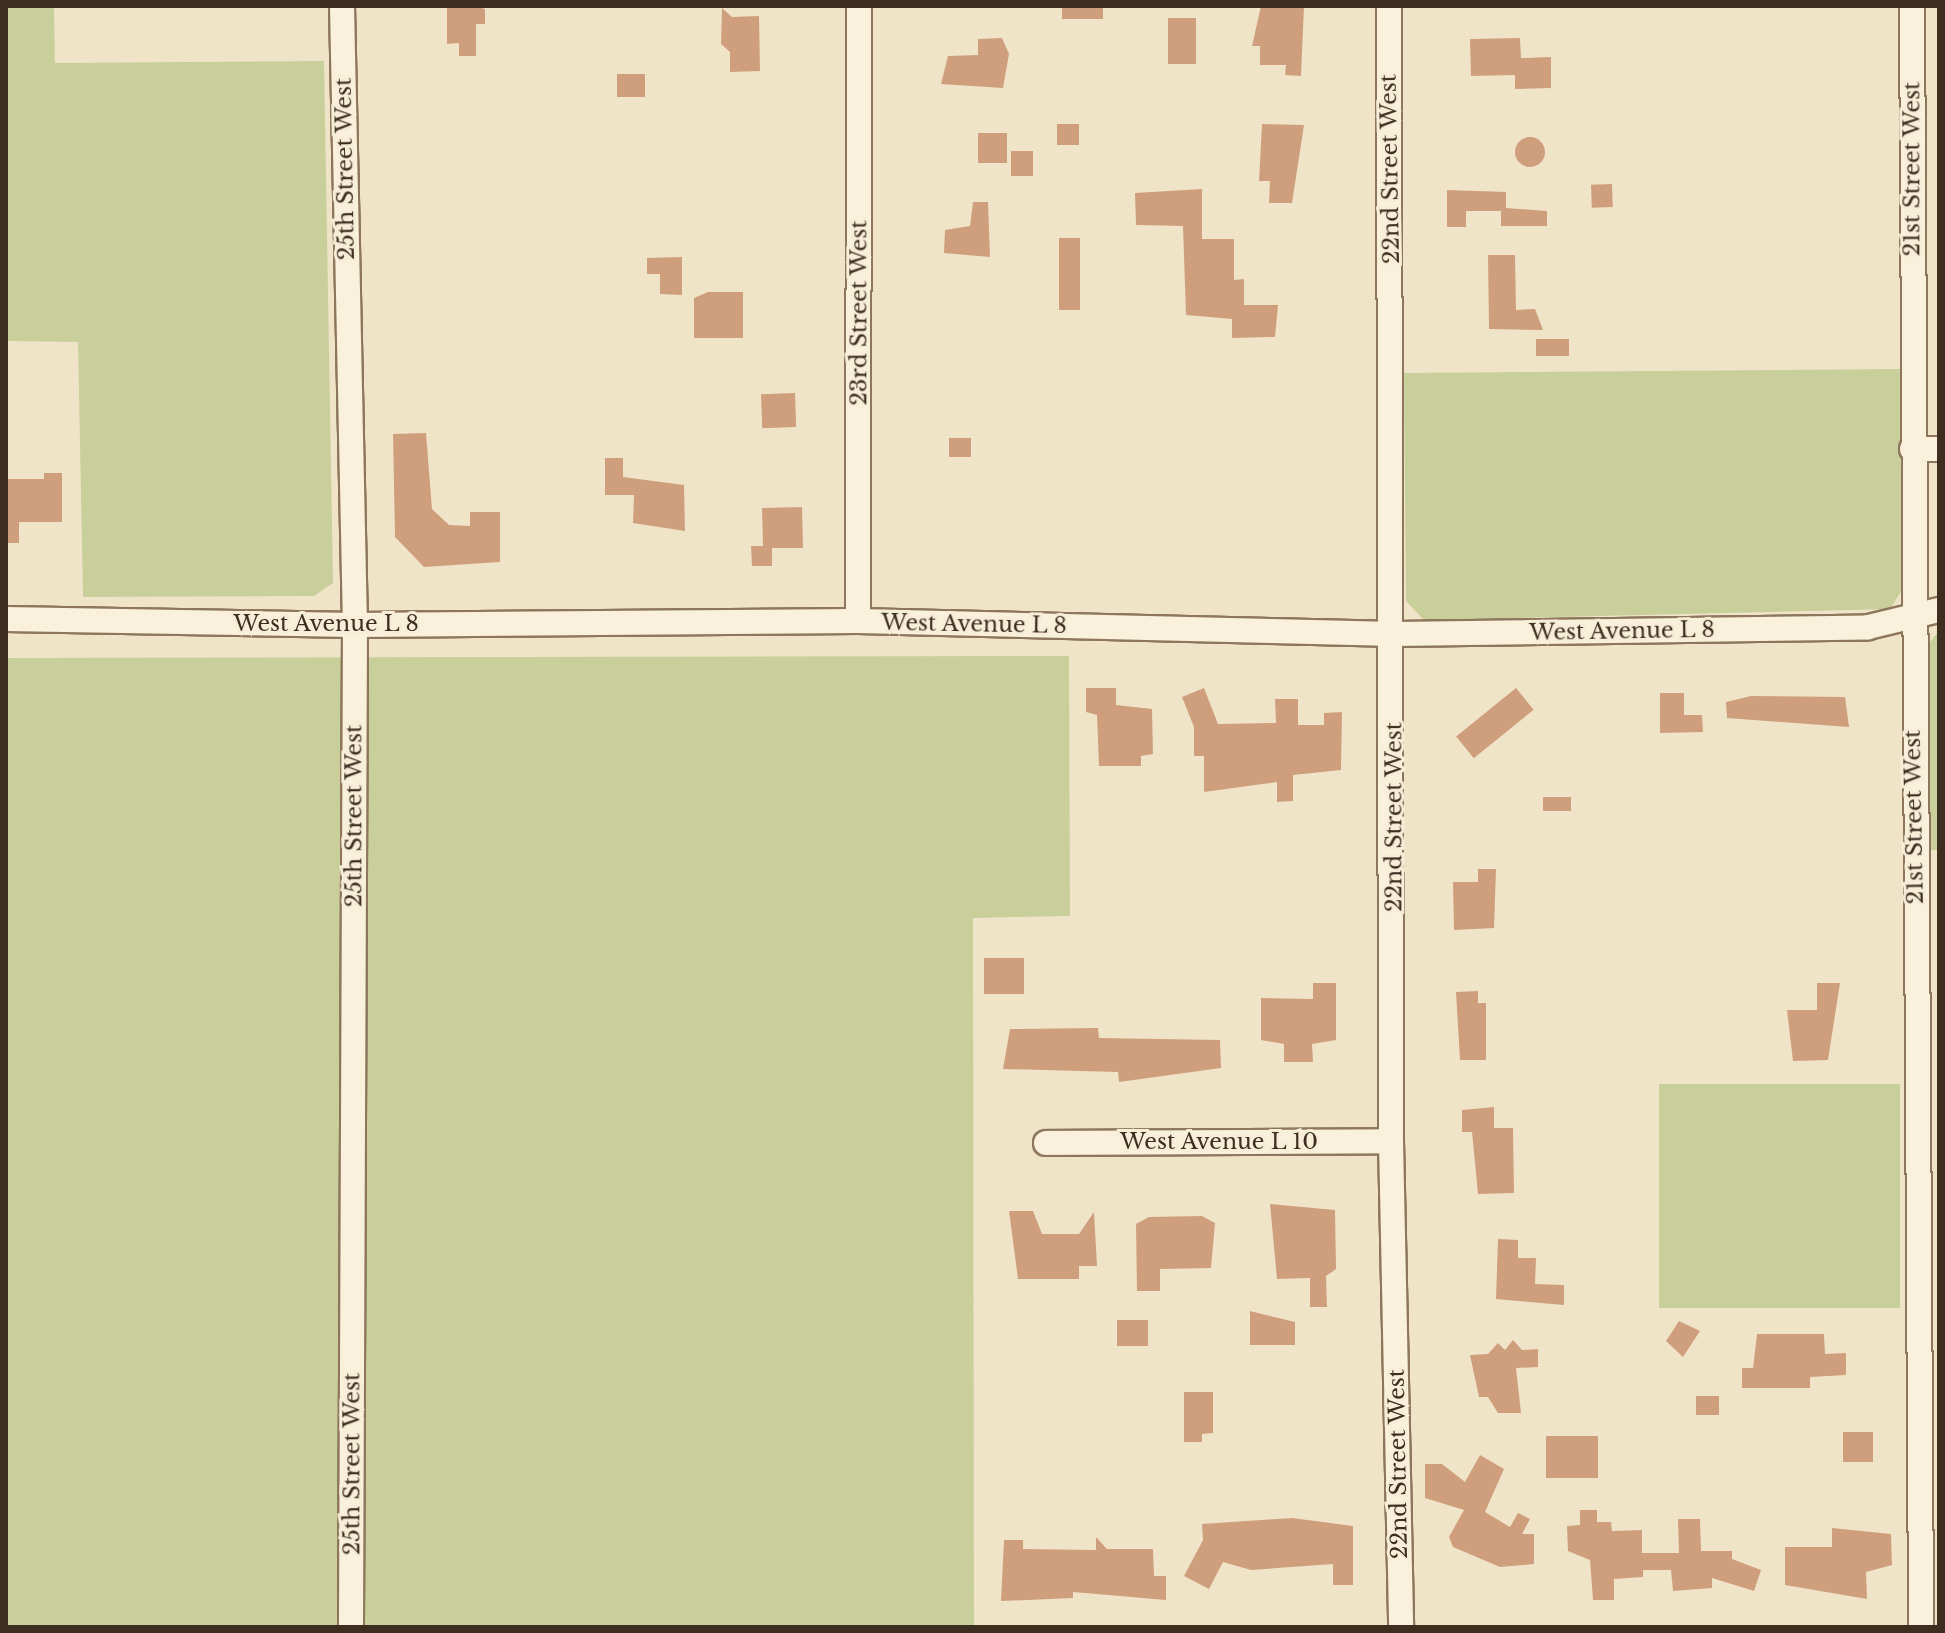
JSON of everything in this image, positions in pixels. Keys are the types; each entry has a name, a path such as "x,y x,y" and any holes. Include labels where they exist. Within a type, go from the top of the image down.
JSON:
{"street":[{"name":"25th Street West","path":"342,6 355,625 351,1627"},
{"name":"23rd Street West","path":"858,621 859,6"},
{"name":"22nd Street West","path":"1389,6 1395,634 1391,1141 1401,1627"},
{"name":"21st Street West","path":"1912,6 1912,611 1921,1627"},
{"path":"1912,449 1939,449"},
{"name":"West Avenue L 8","path":"6,619 355,625 858,621 1395,634 1868,627 1912,611 1939,610"},
{"name":"West Avenue L 10","path":"1046,1143 1391,1141"}],"green space":[{"path":"6,6 54,6 55,63 324,61 333,583 314,596 83,597 78,342 6,341"},
{"path":"1900,369 1902,590 1890,609 1435,620 1423,619 1406,601 1404,373"},
{"path":"1939,631 1939,850 1924,850 1922,652"},
{"path":"1069,656 1070,916 973,918 974,1627 6,1627 6,658"},
{"path":"1659,1084 1900,1084 1900,1308 1659,1308"}],"building":[{"path":"474,6 485,9 485,24 476,24 476,56 459,56 459,43 447,44 447,8"},
{"path":"1062,6 1103,6 1103,19 1062,19"},
{"path":"1261,6 1304,6 1301,76 1285,75 1286,65 1260,65 1260,46 1252,46"},
{"path":"722,8 732,17 759,16 760,71 730,72 730,52 721,44"},
{"path":"1168,18 1196,18 1196,64 1168,64"},
{"path":"1002,38 1009,54 1003,88 941,84 948,56 978,55 978,39"},
{"path":"1520,38 1521,58 1551,57 1551,88 1515,89 1515,75 1471,76 1470,39"},
{"path":"617,74 645,74 645,97 617,97"},
{"path":"1057,124 1079,124 1079,145 1057,145"},
{"path":"1262,124 1304,125 1292,203 1269,203 1270,181 1259,181"},
{"path":"978,133 1007,133 1007,163 978,163"},
{"path":"1530,137 1541,141 1545,152 1541,163 1530,167 1519,163 1515,152 1519,141"},
{"path":"1011,151 1033,151 1033,176 1011,176"},
{"path":"1612,184 1613,207 1592,208 1591,185"},
{"path":"1202,189 1202,239 1234,239 1234,280 1244,279 1244,305 1278,305 1275,337 1232,338 1232,319 1186,315 1183,226 1136,225 1135,193"},
{"path":"1447,190 1506,192 1506,208 1547,211 1547,226 1501,226 1501,211 1466,211 1466,227 1447,227"},
{"path":"973,202 988,202 990,257 944,253 945,230 970,226"},
{"path":"1059,238 1080,238 1080,310 1059,310"},
{"path":"1488,255 1515,255 1516,310 1535,309 1543,330 1489,329"},
{"path":"682,257 682,295 660,294 660,274 647,274 647,258"},
{"path":"708,292 743,292 743,338 694,338 694,298"},
{"path":"1536,339 1569,339 1569,356 1536,356"},
{"path":"795,393 796,427 762,428 761,394"},
{"path":"426,433 432,509 449,525 470,526 470,512 500,512 500,562 424,567 395,537 393,434"},
{"path":"949,438 971,438 971,457 949,457"},
{"path":"605,458 623,458 623,477 684,485 685,531 633,523 634,495 605,495"},
{"path":"44,473 62,473 62,522 19,522 19,543 6,543 6,479 44,479"},
{"path":"802,507 803,548 772,548 772,566 752,566 751,546 763,546 762,508"},
{"path":"1086,688 1116,688 1116,705 1152,709 1153,754 1141,756 1141,766 1099,766 1097,715 1086,712"},
{"path":"1204,688 1218,724 1276,723 1275,699 1298,699 1298,725 1324,725 1324,713 1342,712 1341,770 1293,775 1293,801 1277,802 1277,782 1204,792 1204,756 1194,756 1194,727 1182,697"},
{"path":"1516,688 1534,710 1474,758 1456,736"},
{"path":"1660,693 1684,693 1684,715 1702,715 1703,732 1660,733"},
{"path":"1751,696 1845,697 1849,727 1727,718 1726,702"},
{"path":"1543,797 1571,797 1571,811 1543,811"},
{"path":"1478,869 1496,869 1494,928 1454,930 1453,882 1478,882"},
{"path":"984,958 1024,958 1024,994 984,994"},
{"path":"1313,983 1336,983 1336,1040 1312,1044 1313,1062 1284,1062 1284,1044 1261,1040 1261,998 1313,999"},
{"path":"1817,983 1840,983 1828,1060 1793,1061 1787,1010 1817,1010"},
{"path":"1478,991 1478,1003 1486,1003 1486,1060 1460,1060 1456,992"},
{"path":"1098,1028 1099,1038 1220,1040 1221,1068 1119,1082 1118,1072 1003,1069 1010,1029"},
{"path":"1494,1107 1494,1128 1513,1128 1514,1193 1478,1194 1472,1132 1462,1132 1462,1110"},
{"path":"1270,1204 1335,1210 1336,1269 1326,1276 1327,1307 1310,1307 1310,1278 1277,1279"},
{"path":"1009,1211 1033,1211 1042,1234 1079,1234 1094,1212 1097,1266 1079,1266 1079,1279 1018,1279"},
{"path":"1202,1216 1215,1223 1211,1268 1160,1269 1160,1291 1137,1291 1136,1224 1149,1217"},
{"path":"1498,1239 1518,1240 1518,1258 1536,1258 1535,1284 1564,1285 1564,1305 1496,1299"},
{"path":"1250,1311 1295,1322 1295,1345 1250,1345"},
{"path":"1117,1320 1148,1320 1148,1346 1117,1346"},
{"path":"1679,1321 1700,1331 1683,1357 1666,1341"},
{"path":"1757,1334 1824,1334 1825,1354 1846,1353 1846,1375 1810,1377 1810,1388 1742,1388 1742,1368 1753,1368"},
{"path":"1513,1340 1522,1350 1538,1349 1538,1367 1516,1368 1521,1413 1498,1413 1488,1397 1479,1397 1470,1355 1488,1354 1498,1343 1505,1350"},
{"path":"1184,1392 1213,1392 1213,1433 1202,1434 1202,1442 1184,1442"},
{"path":"1696,1396 1719,1396 1719,1415 1696,1415"},
{"path":"1843,1432 1873,1432 1873,1462 1843,1462"},
{"path":"1546,1436 1598,1436 1598,1478 1546,1478"},
{"path":"1480,1455 1504,1469 1485,1512 1510,1527 1518,1513 1530,1519 1522,1534 1534,1534 1534,1564 1500,1567 1453,1547 1449,1537 1464,1510 1425,1498 1425,1464 1442,1464 1465,1482"},
{"path":"1580,1510 1597,1510 1597,1522 1611,1522 1612,1531 1642,1530 1642,1553 1679,1553 1678,1519 1700,1519 1701,1551 1732,1551 1732,1559 1761,1570 1754,1591 1712,1578 1712,1588 1673,1591 1671,1570 1643,1570 1643,1577 1614,1579 1614,1600 1593,1600 1590,1560 1568,1551 1567,1526 1580,1525"},
{"path":"1292,1518 1353,1526 1353,1585 1333,1585 1333,1564 1251,1570 1223,1562 1209,1589 1184,1576 1203,1540 1202,1524"},
{"path":"1832,1528 1891,1534 1892,1565 1866,1572 1867,1599 1785,1585 1785,1547 1832,1547"},
{"path":"1096,1537 1107,1549 1153,1549 1154,1576 1166,1576 1166,1600 1073,1592 1073,1598 1001,1601 1004,1540 1023,1540 1023,1549 1096,1550"}]}
